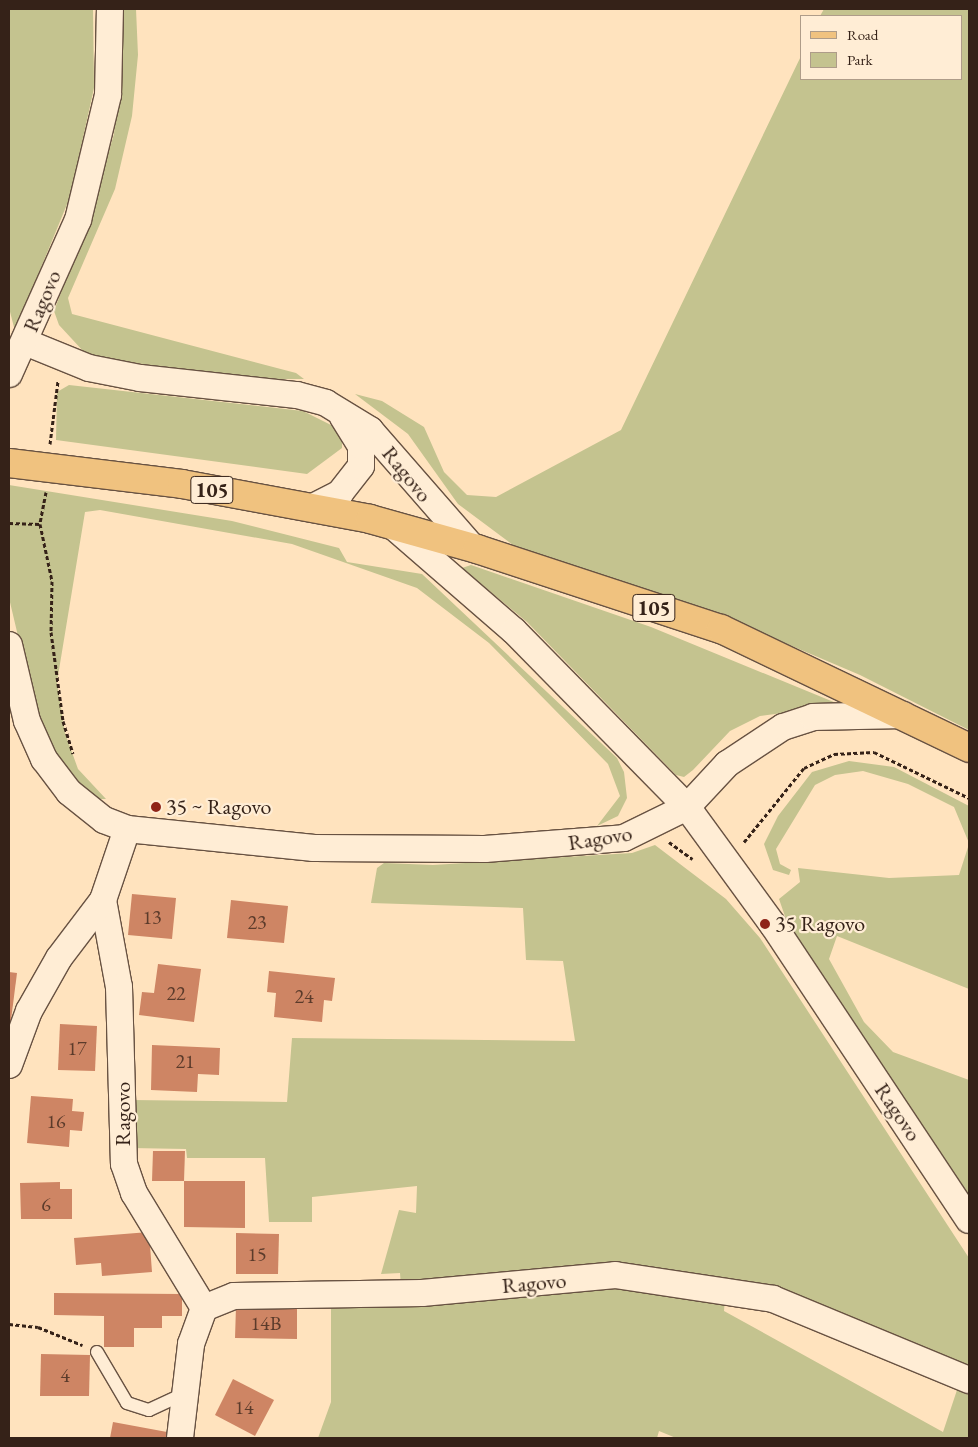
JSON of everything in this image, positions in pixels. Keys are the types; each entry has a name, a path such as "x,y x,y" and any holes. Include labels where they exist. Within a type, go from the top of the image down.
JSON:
{"main road":[{"name":"105","path":"9,462 182,484 311,508 473,548 721,629 905,715 969,748"}],"street":[{"name":"Ragovo","path":"110,9 108,95 97,146 78,220 25,342 89,368 140,378 297,395 335,407 370,430 445,522 473,548"},
{"path":"9,374 25,342"},
{"name":"Ragovo","path":"311,508 340,493 362,466 355,431 335,407"},
{"path":"394,527 521,638 687,807 727,764 783,727 813,717 905,715"},
{"name":"Ragovo","path":"9,645 27,721 44,758 69,792 104,820 127,829 314,848 485,849 624,838 687,807 729,863 969,1220"},
{"name":"Ragovo","path":"9,1065 28,1012 54,965 104,900 127,829"},
{"name":"Ragovo","path":"104,900 119,987 124,1164 134,1193 204,1308 234,1296 422,1293 615,1275 772,1300 969,1380"},
{"path":"180,1438 183,1394 191,1344 204,1308"}],"lane":[{"path":"97,1352 127,1403 149,1410 183,1394"}],"path":[{"path":"57,387 50,467 40,524 52,581 51,632 63,721 76,762"},
{"path":"9,523 40,524"},
{"path":"729,863 804,768 834,754 874,752 969,798"},
{"path":"9,1324 38,1326 97,1352"}],"green space":[{"path":"9,9 93,9 94,88 70,197 15,331 9,308"},
{"path":"124,9 136,9 138,55 132,116 115,189 68,298 72,314 296,373 304,379 242,379 97,357 84,352 59,325 54,311 88,222 114,134"},
{"path":"824,9 969,9 969,730 860,675 750,628 513,545 458,504 408,434 355,394 382,401 424,427 444,472 467,495 496,497 621,430 800,58 800,80 963,80 963,15 821,15"},
{"path":"69,385 303,411 333,426 342,436 342,448 307,474 56,440 57,392"},
{"path":"9,485 232,521 339,548 347,562 422,574 617,758 624,772 627,798 618,816 597,826 620,796 608,764 489,643 417,588 292,544 100,510 85,512 57,682 65,733 78,769 106,799 99,799 74,781 59,762 44,735 31,691 9,598"},
{"path":"471,565 651,627 841,705 760,716 730,731 684,777 676,775 527,622 462,568"},
{"path":"849,761 894,767 969,806 969,843 954,807 908,784 863,771 835,775 815,785 776,849 780,864 791,870 789,875 773,870 764,844 778,816 812,772"},
{"path":"969,844 969,989 837,936 829,959 864,1022 893,1052 969,1080 969,1205 821,978 787,922 779,899 800,882 798,868 889,878 959,875"},
{"path":"655,845 726,899 760,938 969,1258 969,1373 706,1280 401,1286 400,1273 381,1274 399,1210 416,1213 417,1186 312,1197 312,1222 269,1222 265,1158 187,1158 186,1149 131,1148 131,1100 287,1102 292,1038 575,1041 563,961 526,960 523,908 371,903 377,868 384,863 433,865 632,853"},
{"path":"611,1282 725,1297 724,1311 943,1432 959,1384 969,1391 969,1438 676,1438 659,1431 657,1438 318,1438 331,1402 331,1304"}],"building":[{"path":"132,894 176,898 172,939 128,935"},
{"path":"231,900 288,906 284,943 227,938"},
{"path":"158,964 201,969 194,1022 139,1015 142,992 154,993"},
{"path":"269,971 335,978 332,1001 324,1000 322,1022 274,1017 276,993 267,992"},
{"path":"9,972 17,973 11,1020 9,1020"},
{"path":"60,1024 97,1026 95,1071 58,1070"},
{"path":"152,1045 220,1048 219,1075 198,1074 197,1092 151,1090"},
{"path":"31,1096 73,1099 72,1111 84,1112 82,1131 70,1130 69,1147 27,1143"},
{"path":"153,1151 185,1151 184,1181 152,1181"},
{"path":"184,1181 245,1181 245,1228 184,1227"},
{"path":"60,1182 60,1189 72,1189 72,1219 21,1219 20,1183"},
{"path":"149,1232 152,1272 102,1276 101,1263 76,1265 74,1238"},
{"path":"236,1233 279,1234 278,1274 236,1274"},
{"path":"54,1293 182,1294 182,1316 162,1316 162,1328 134,1328 134,1347 104,1347 104,1316 54,1315"},
{"path":"236,1307 297,1308 297,1339 235,1338"},
{"path":"41,1354 90,1355 89,1396 40,1396"},
{"path":"233,1379 274,1400 255,1436 215,1415"},
{"path":"113,1422 167,1432 166,1438 110,1438"}],"place":[{"name":"35 ~ Ragovo","path":"156,807"},
{"name":"35 Ragovo","path":"765,924"}]}
